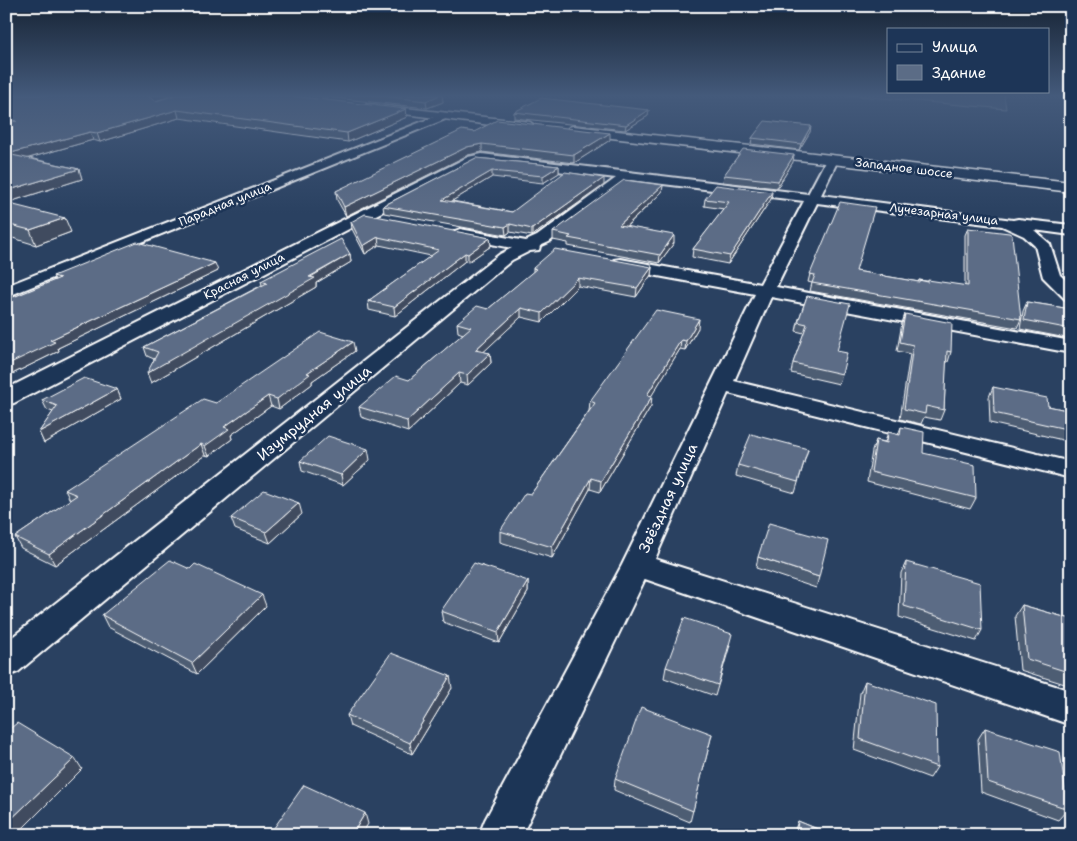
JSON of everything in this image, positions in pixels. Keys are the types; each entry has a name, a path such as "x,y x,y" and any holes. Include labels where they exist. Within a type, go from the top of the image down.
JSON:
{"main road":[{"name":"Западное шоссе","path":"606,134 1071,187"}],"street":[{"name":"Парадная улица","path":"6,292 399,134"},
{"name":"Лучезарная улица","path":"482,158 1006,222 1029,233 1042,244 1052,277 1071,295"},
{"name":"Красная улица","path":"6,398 362,215 472,160 482,158"},
{"name":"Звёздная улица","path":"500,835 637,565 765,291 832,160"},
{"name":"Изумрудная улица","path":"6,662 498,264 544,239 628,175"},
{"path":"362,215 392,221"},
{"path":"1006,222 1071,230"},
{"path":"440,230 556,252"},
{"path":"604,261 1071,347"},
{"path":"721,386 1071,470"},
{"path":"637,565 1071,708"}],"building":[{"path":"6,134 82,134 7,154 79,169 6,191"},
{"path":"453,134 608,134 574,155 482,144 467,147 344,207 336,191"},
{"path":"755,134 806,134 801,144 752,138"},
{"path":"743,149 794,155 778,181 724,175"},
{"path":"476,158 559,166 543,176 492,171 442,200 512,212 565,172 604,178 532,229 510,224 505,227 383,206"},
{"path":"624,180 663,185 619,225 674,235 660,255 568,238 571,236 553,232"},
{"path":"716,185 772,192 730,256 693,249 729,202 705,199"},
{"path":"840,202 875,207 856,271 919,282 919,280 928,282 928,280 968,286 968,228 1009,233 1012,235 1021,319 812,283 815,275 810,274"},
{"path":"6,203 65,218 30,230 6,224"},
{"path":"365,214 490,238 468,254 465,253 394,307 368,301 439,250 378,237 363,246 351,222"},
{"path":"341,239 350,254 309,277 315,278 147,373 158,352 144,347 267,283 261,281"},
{"path":"137,242 215,263 50,340 55,342 6,365 6,300 60,278 53,276"},
{"path":"555,249 652,267 637,288 578,278 542,313 521,308 475,350 490,353 467,375 459,373 407,421 359,407 396,376 409,380 471,327 457,323 477,306 488,309 536,269 533,268"},
{"path":"807,296 850,304 837,351 847,353 842,374 793,363 807,324 798,322"},
{"path":"1027,302 1071,309 1071,329 1024,320"},
{"path":"656,310 699,319 686,341 681,340 647,395 652,396 601,481 591,478 552,547 500,531 525,493 531,494 595,403 590,401"},
{"path":"905,314 952,323 951,352 947,351 944,410 926,406 925,414 904,409 913,345 900,342"},
{"path":"320,332 353,342 307,373 310,374 277,399 268,396 224,427 229,429 205,446 201,444 49,554 15,537 77,495 65,490 203,399 216,403"},
{"path":"84,378 117,389 39,432 57,406 42,400"},
{"path":"993,387 1047,398 1048,406 1071,411 1071,430 994,413"},
{"path":"901,427 924,432 923,453 975,465 976,498 871,472 876,440 887,443 888,432 900,435"},
{"path":"751,434 808,449 798,482 738,465"},
{"path":"328,436 368,449 341,475 300,461"},
{"path":"264,490 299,503 266,532 231,518"},
{"path":"769,523 828,540 819,577 758,557"},
{"path":"170,560 190,569 195,564 262,595 192,663 102,615"},
{"path":"906,562 980,583 982,630 904,606"},
{"path":"474,563 528,581 498,632 441,611"},
{"path":"1022,605 1071,619 1071,673 1027,659"},
{"path":"684,618 732,634 718,685 666,667"},
{"path":"391,653 450,676 410,743 347,715"},
{"path":"865,681 936,705 937,767 860,739"},
{"path":"641,707 712,734 693,811 615,779"},
{"path":"17,723 75,758 6,824 6,732"},
{"path":"985,728 1060,752 1068,809 988,782"},
{"path":"304,785 365,813 352,835 269,835"},
{"path":"798,821 832,835 796,835"}]}
